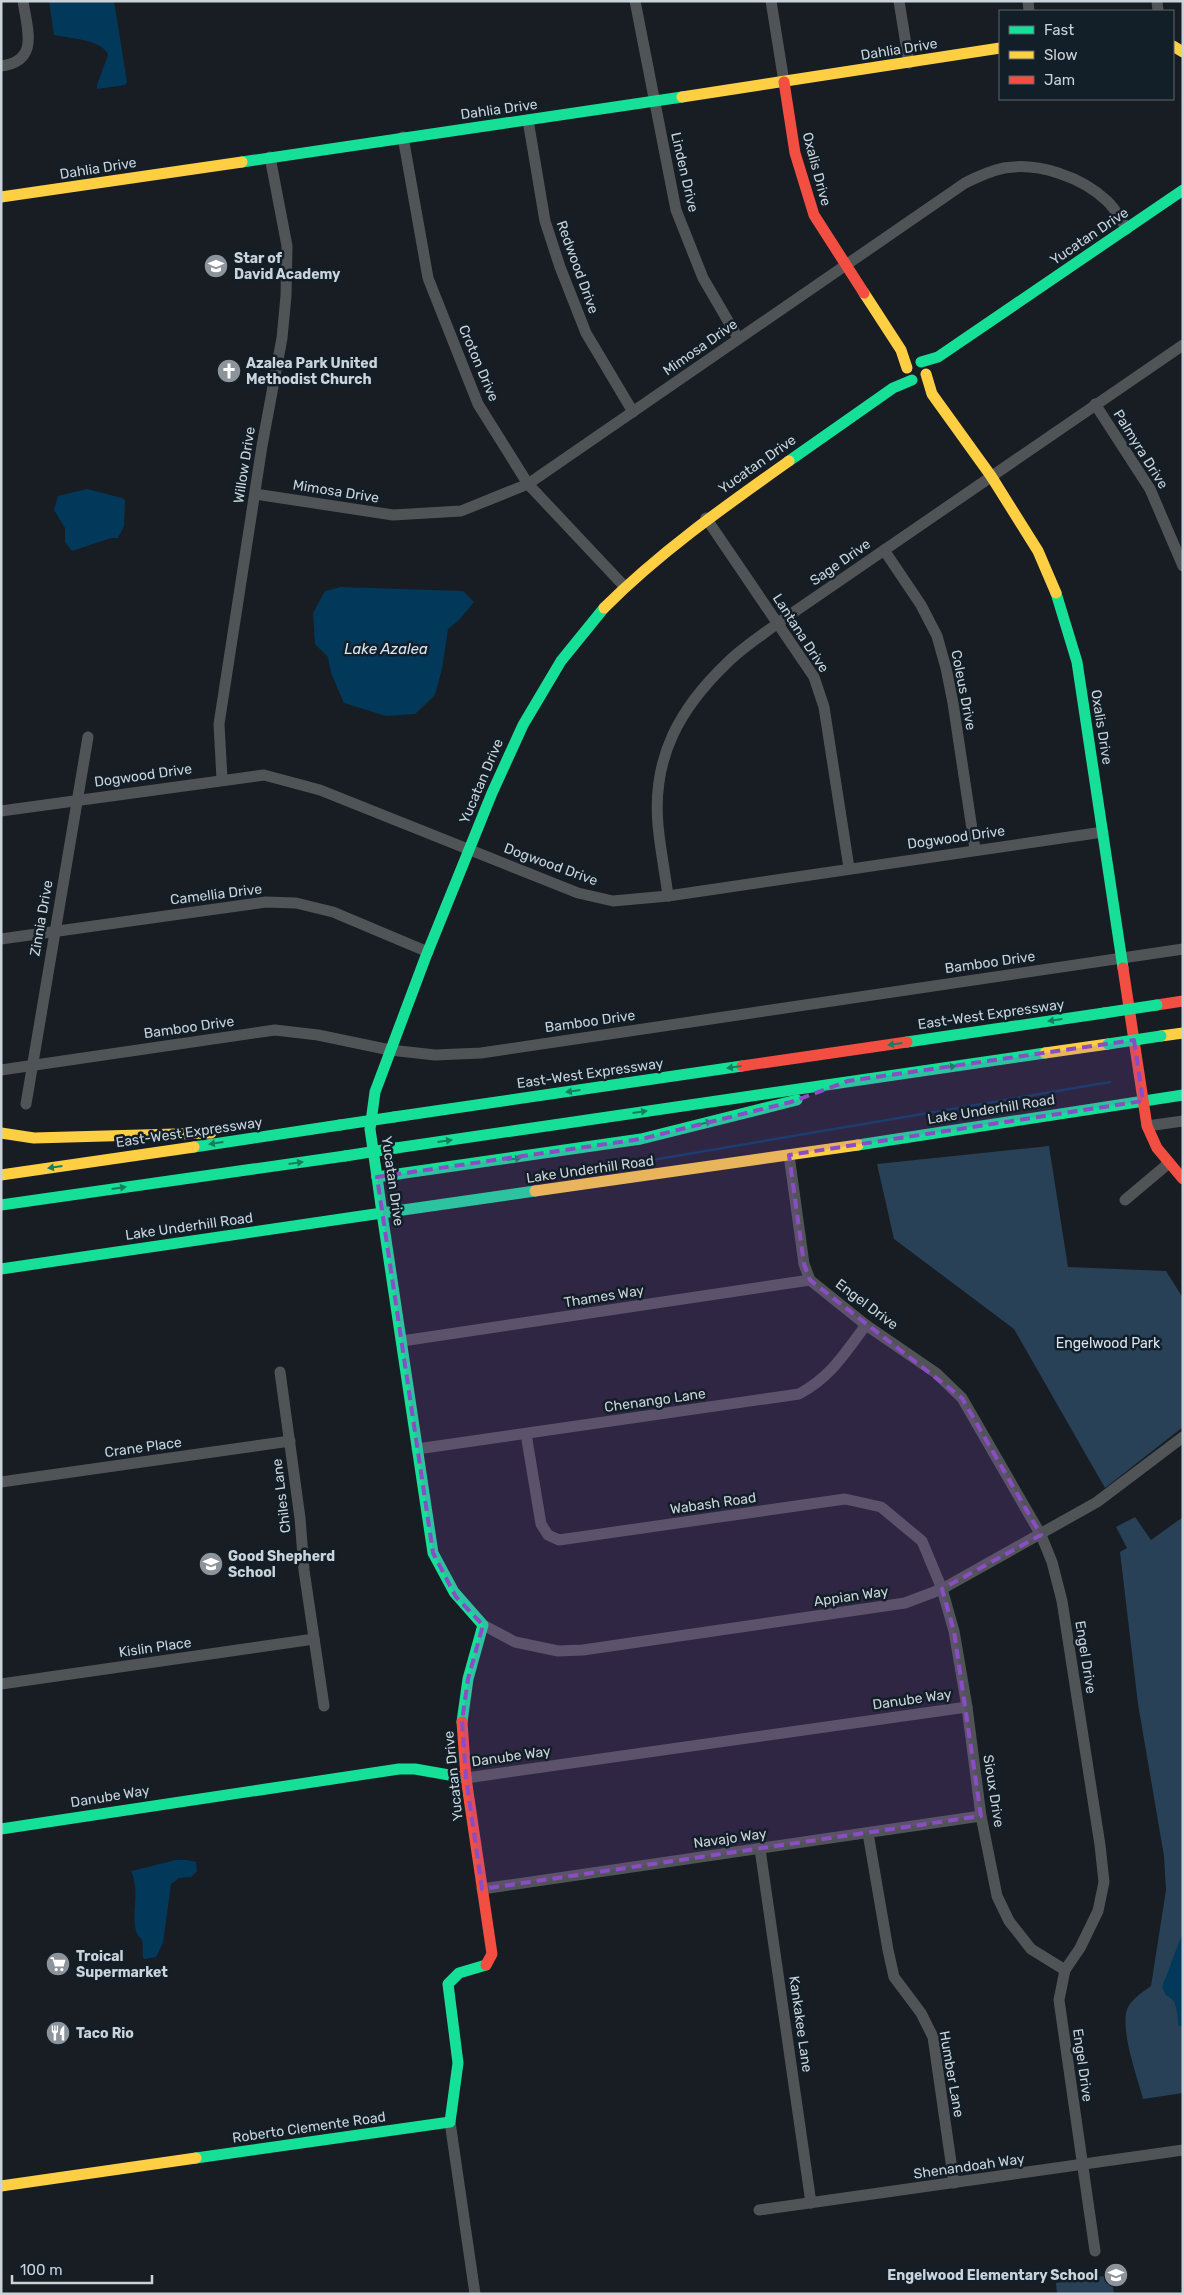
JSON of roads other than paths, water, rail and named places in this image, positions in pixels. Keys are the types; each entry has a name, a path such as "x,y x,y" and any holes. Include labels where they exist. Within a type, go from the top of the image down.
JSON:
{"main road":[{"name":"Dahlia Drive","path":"1,197 784,82 999,48"},
{"name":"Oxalis Drive","path":"784,82 795,153 814,215 901,350 991,476 1038,552 1061,605 1077,662 1147,1126 1152,1142 1183,1179"},
{"name":"Yucatan Drive","path":"450,2122 450,2108 458,2075 458,2063 448,1984 455,1974 482,1968 491,1960 466,1778 462,1721 464,1698 483,1624 456,1597 439,1567 428,1525 371,1136 370,1114 375,1090 390,1050 508,753 533,707 562,661 593,620 624,586 706,518 916,371 1183,190"},
{"name":"East-West Expressway","path":"1,1175 1183,1001"},
{"path":"1,1205 1183,1032"},
{"path":"377,1177 554,1154 641,1139 791,1102 848,1081"},
{"name":"Lake Underhill Road","path":"1,1269 789,1155 1183,1095"},
{"path":"1,1134 34,1138 316,1129"},
{"name":"Danube Way","path":"1,1829 399,1769 416,1769 466,1778"},
{"name":"Roberto Clemente Road","path":"1,2186 450,2122"}],"street":[{"path":"1,66 13,64 25,54 30,43 23,1"},
{"name":"Linden Drive","path":"635,1 676,210 703,278 738,338"},
{"name":"Oxalis Drive","path":"771,1 784,82"},
{"path":"899,1 908,63"},
{"name":"Redwood Drive","path":"528,120 545,221 560,267 586,333 633,412"},
{"name":"Croton Drive","path":"403,138 428,278 478,404 528,484 624,586"},
{"name":"Willow Drive","path":"222,779 219,724 255,494 282,338 286,296 287,246 270,157"},
{"name":"Mimosa Drive","path":"255,494 392,515 461,512 528,484 965,183 985,173 1006,168 1042,169 1078,180 1108,201 1127,229"},
{"name":"Sage Drive","path":"668,896 658,824 658,784 670,736 694,698 728,662 778,623 1183,345"},
{"name":"Palmyra Drive","path":"1095,404 1150,489 1183,566"},
{"name":"Lantana Drive","path":"706,518 814,677 824,706 849,868"},
{"name":"Coleus Drive","path":"884,550 922,605 937,636 953,703 975,849"},
{"name":"Zinnia Drive","path":"26,1104 88,737"},
{"name":"Dogwood Drive","path":"1,811 222,779 264,775 320,790 578,893 613,901 668,896 975,849 1103,832"},
{"name":"Camellia Drive","path":"1,939 273,902 296,904 334,912 428,952"},
{"name":"Bamboo Drive","path":"1,1070 275,1030 318,1035 390,1050 435,1055 481,1053 1183,949"},
{"path":"1147,1126 1183,1121"},
{"path":"789,1155 804,1264 810,1280"},
{"path":"1126,1200 1169,1163"},
{"name":"Engel Drive","path":"810,1280 866,1325 936,1374 962,1398 1041,1534 1052,1562 1062,1601 1100,1844 1104,1882 1098,1912 1080,1948 1065,1970 1059,2000 1095,2251"},
{"name":"Thames Way","path":"402,1341 810,1280"},
{"name":"Chenango Lane","path":"417,1448 799,1394 817,1385 829,1373 866,1325"},
{"name":"Chiles Lane","path":"280,1372 300,1518 304,1570 324,1706"},
{"name":"Wabash Road","path":"526,1434 540,1524 548,1534 560,1540 845,1499 880,1507 922,1541 942,1589"},
{"name":"Appian Way","path":"483,1624 515,1642 558,1651 583,1650 905,1603 942,1589 1097,1502 1183,1437"},
{"name":"Crane Place","path":"1,1482 290,1441"},
{"name":"Sioux Drive","path":"942,1589 954,1631 982,1816 997,1896 1009,1921 1031,1948 1065,1970"},
{"name":"Kislin Place","path":"1,1684 314,1639"},
{"name":"Danube Way","path":"466,1778 967,1707"},
{"name":"Navajo Way","path":"482,1889 982,1816"},
{"name":"Humber Lane","path":"868,1833 894,1977 921,2013 933,2037 954,2183"},
{"name":"Kankakee Lane","path":"760,1849 811,2203"},
{"path":"450,2122 475,2294"},
{"name":"Shenandoah Way","path":"759,2210 1183,2150"}],"water":[{"path":"49,1 114,1 127,82 125,85 97,89 108,55 100,46 93,43 54,35"},
{"path":"87,489 125,500 124,526 118,538 111,538 72,551 65,542 65,528 54,510 58,496"},
{"name":"Lake Azalea","path":"341,587 463,591 474,602 459,620 448,629 442,669 435,695 415,714 386,716 344,703 331,673 328,657 315,644 313,613 325,591"},
{"path":"176,1860 196,1862 197,1871 191,1877 179,1878 171,1884 163,1943 156,1957 144,1959 142,1940 137,1934 135,1926 135,1888 131,1871"},
{"path":"1183,1932 1183,2027 1178,2025 1174,2001 1166,1995 1162,1987"}],"waterway":[{"path":"635,1163 1110,1082"}],"place":[{"name":"Star of David Academy","path":"216,266"},
{"name":"Azalea Park United Methodist Church","path":"229,371"},
{"name":"Good Shepherd School","path":"211,1564"},
{"name":"Troical Supermarket","path":"58,1964"},
{"name":"Taco Rio","path":"58,2033"},
{"name":"Engelwood Elementary School","path":"1116,2275"}],"park label":[{"name":"Engelwood Park","path":"1108,1343"}]}
